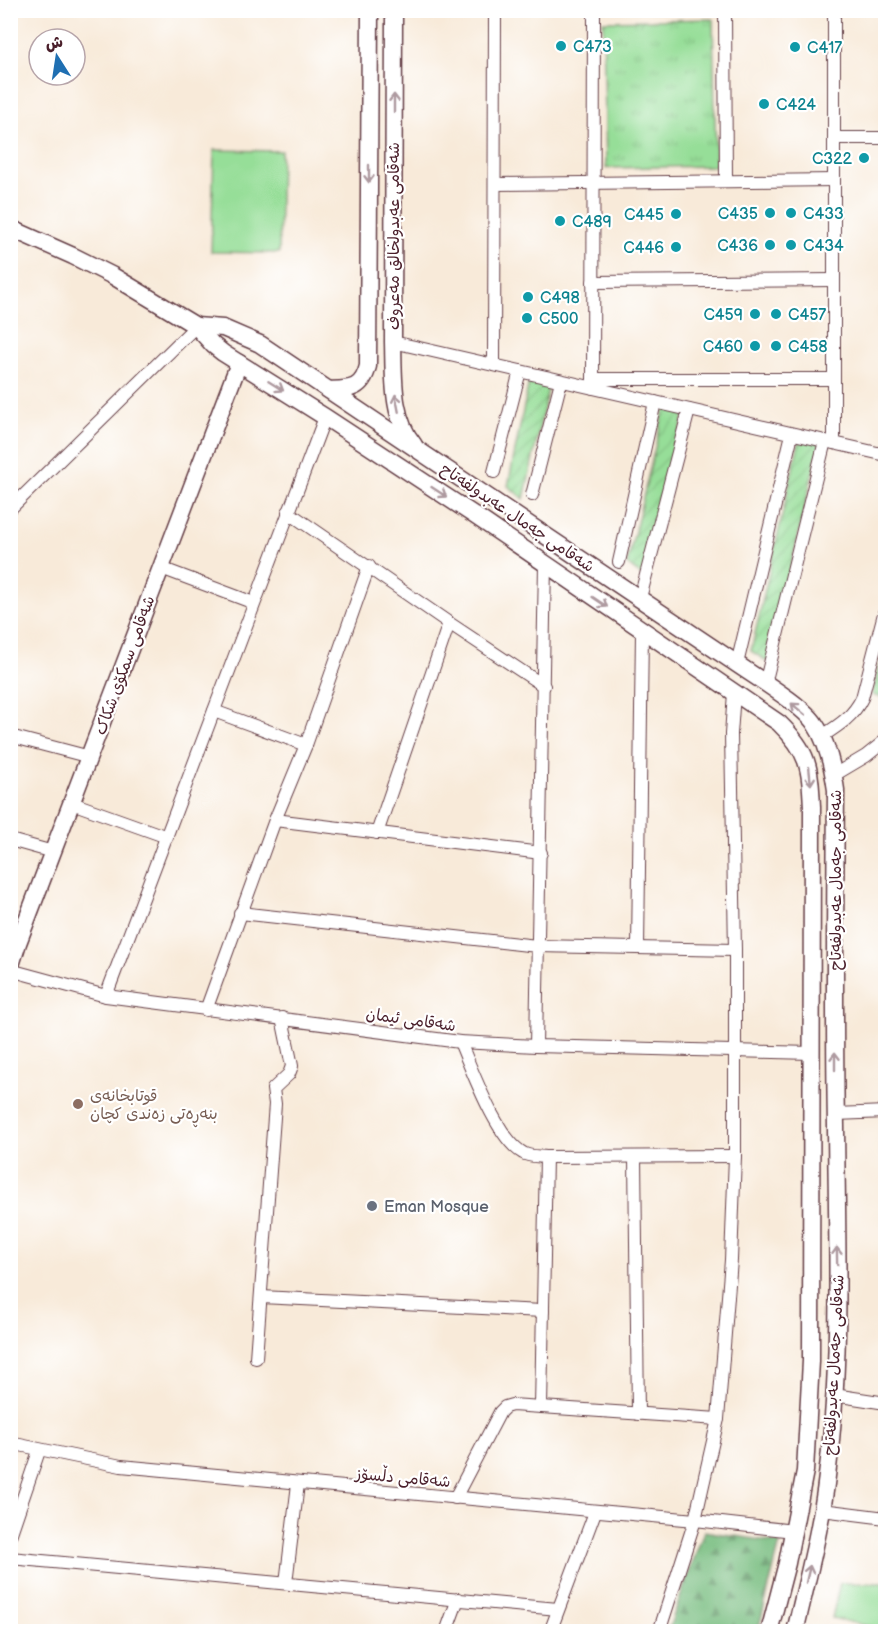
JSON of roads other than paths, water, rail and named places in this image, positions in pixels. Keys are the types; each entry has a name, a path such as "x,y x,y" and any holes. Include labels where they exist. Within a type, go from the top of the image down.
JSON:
{"main road":[{"name":"شەقامی عەبدولخالق مەعروف","path":"329,390 350,389 365,378 368,366 370,10"},
{"name":"شەقامی عەبدولخالق مەعروف","path":"394,10 394,384 400,416 412,442 423,454"},
{"name":"شەقامی جەمال عەبدولفەتاح","path":"10,228 64,251 113,276 196,326 213,345 239,363 474,515 779,723 792,735 802,750 809,767 812,807 811,1361 805,1471 794,1531 769,1632"},
{"name":"شەقامی جەمال عەبدولفەتاح","path":"196,326 223,328 248,337 329,390 737,664 812,721 821,737 830,759 836,790 838,1291 828,1473 795,1632"},
{"name":"شەقامی سمکۆی شکاک","path":"10,969 14,942 53,852 90,757 239,363"},
{"path":"474,515 486,496"}],"street":[{"path":"494,365 495,10"},
{"path":"593,383 594,10"},
{"path":"725,10 726,181"},
{"path":"765,684 830,442 834,379 834,10"},
{"path":"834,138 885,138"},
{"path":"495,184 834,180"},
{"path":"593,282 834,280"},
{"path":"10,509 196,326"},
{"path":"393,342 561,381 593,383 834,379"},
{"path":"494,472 520,371"},
{"path":"532,495 561,381"},
{"path":"593,383 655,402 885,455"},
{"path":"619,562 655,402"},
{"path":"640,598 689,410"},
{"path":"106,996 325,417"},
{"path":"737,664 792,434"},
{"path":"288,512 544,686"},
{"path":"536,1046 545,564"},
{"path":"206,1010 275,820 306,745 369,566"},
{"path":"161,568 254,603"},
{"path":"821,737 856,710 862,698 885,606"},
{"path":"377,833 449,623"},
{"path":"638,948 642,631"},
{"path":"659,1632 695,1520 718,1419 731,1260 735,1156 735,950 731,734 734,693"},
{"path":"214,711 306,745"},
{"path":"10,736 90,757"},
{"path":"834,775 866,756 885,740"},
{"path":"72,803 167,837"},
{"path":"275,820 541,853"},
{"path":"10,840 53,852"},
{"path":"240,913 537,946 735,950"},
{"name":"شەقامی ئیمان","path":"10,969 106,996 460,1042 812,1053"},
{"path":"256,1358 275,1104 273,1089 289,1074 292,1066 282,1018"},
{"path":"460,1042 485,1102 508,1138 524,1154 546,1157 735,1156"},
{"path":"836,1114 885,1112"},
{"path":"541,1407 546,1157"},
{"path":"634,1157 638,1414"},
{"path":"261,1297 543,1311"},
{"path":"834,1395 885,1403"},
{"path":"455,1498 500,1412 505,1407 512,1405 718,1419"},
{"name":"شەقامی دڵسۆز","path":"10,1443 39,1451 121,1466 794,1531"},
{"path":"10,1536 39,1451"},
{"path":"286,1583 298,1484"},
{"path":"822,1510 885,1518"},
{"path":"550,1632 595,1512"},
{"path":"10,1558 558,1609"},
{"path":"446,1632 458,1599"}],"place":[{"name":"C473","path":"561,46"},
{"name":"C417","path":"795,47"},
{"name":"C424","path":"764,104"},
{"name":"C322","path":"864,158"},
{"name":"C435","path":"770,213"},
{"name":"C433","path":"791,213"},
{"name":"C445","path":"676,214"},
{"name":"C489","path":"560,221"},
{"name":"C436","path":"770,245"},
{"name":"C434","path":"791,245"},
{"name":"C446","path":"676,247"},
{"name":"C498","path":"528,297"},
{"name":"C459","path":"755,314"},
{"name":"C457","path":"776,314"},
{"name":"C500","path":"527,318"},
{"name":"C460","path":"755,346"},
{"name":"C458","path":"776,346"},
{"name":"قوتابخانەی بنەڕەتی زەندی کچان","path":"78,1104"},
{"name":"Eman Mosque","path":"372,1206"}]}
